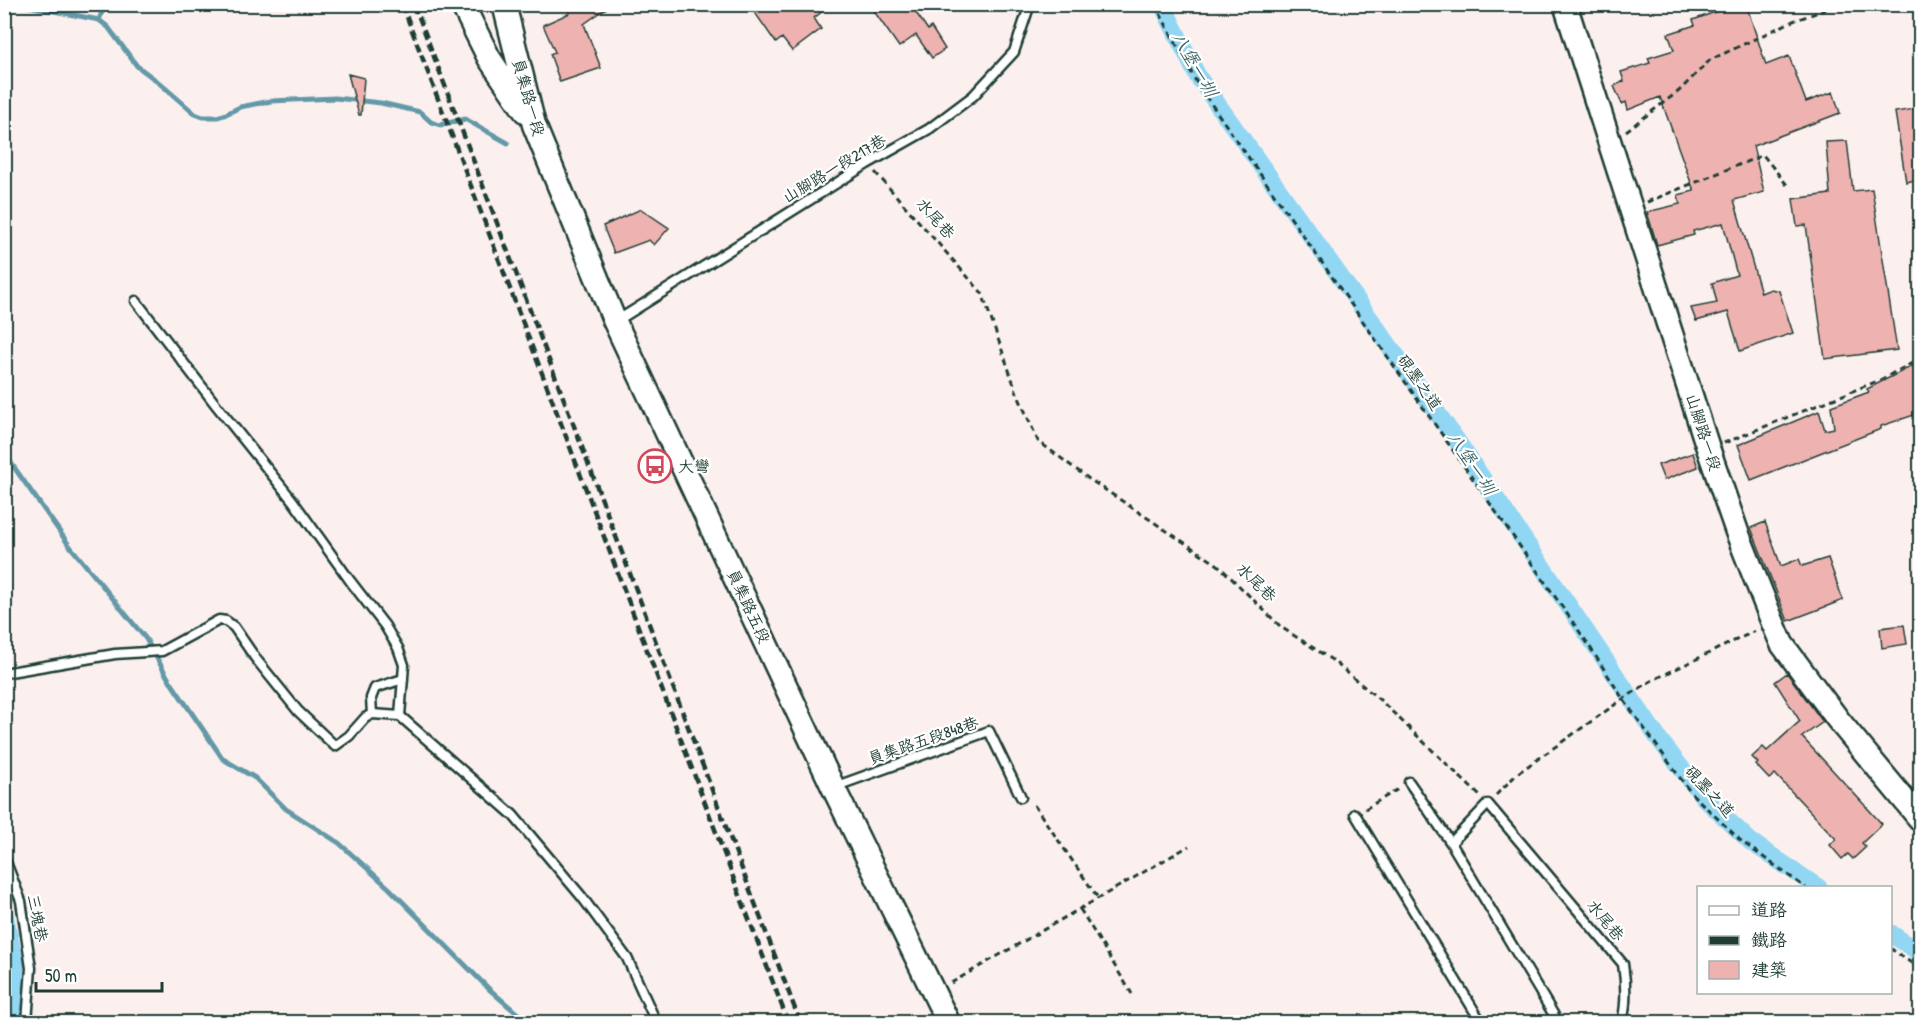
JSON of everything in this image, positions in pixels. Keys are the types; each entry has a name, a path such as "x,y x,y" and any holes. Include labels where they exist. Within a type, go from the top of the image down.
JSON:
{"main road":[{"path":"462,4 489,58 534,125"},
{"name":"山腳路一段","path":"1565,4 1708,448 1737,531 1782,644 1839,721 1920,819"},
{"name":"員集路一段","path":"504,5 534,125 559,186"},
{"name":"員集路五段","path":"559,186 615,322 833,788 948,1023"}],"lane":[{"name":"山腳路一段217巷","path":"615,322 867,164 928,129 973,96 1014,52 1030,4"},
{"path":"136,301 293,501 385,626 398,648 404,665 400,716"},
{"path":"4,673 115,654 162,651 219,620 226,621 234,627 256,659 298,711 335,746 372,714 400,716 513,815 582,897 627,958 656,1023"},
{"path":"372,714 371,698 375,688 403,679"},
{"name":"員集路五段848巷","path":"833,788 989,731 1021,797"},
{"path":"1409,783 1451,843 1558,1023"},
{"path":"1451,843 1488,804"},
{"name":"水尾巷","path":"1488,804 1623,964 1626,986 1622,1023"},
{"path":"1355,814 1481,1023"},
{"name":"三塊巷","path":"4,857 21,901 31,969 27,1023"}],"path":[{"name":"硯墨之道","path":"1155,4 1198,85 1579,632 1623,699 1691,793 1741,841 1803,886"},
{"path":"1611,143 1679,91 1710,60 1793,21 1841,4"},
{"path":"1632,209 1763,155 1786,185"},
{"name":"水尾巷","path":"867,164 982,292 1017,393 1038,441 1089,479 1218,565 1281,627 1332,660 1380,700 1488,804"},
{"path":"1708,448 1842,396 1880,380 1920,359"},
{"path":"1488,804 1518,773 1651,681 1773,623"},
{"path":"1355,814 1409,783"},
{"path":"1034,805 1098,898"},
{"path":"934,993 1189,846"},
{"path":"1080,909 1132,994"},
{"path":"1892,949 1920,969"}],"building":[{"path":"564,4 612,4 584,24 601,68 560,82 550,54 555,52 543,25 570,13"},
{"path":"749,4 832,4 814,18 821,29 792,51 782,38 776,43"},
{"path":"869,4 910,4 928,30 931,27 945,49 932,58 916,35 899,47"},
{"path":"1719,4 1746,4 1766,65 1789,56 1806,102 1833,92 1840,113 1753,146 1764,192 1734,200 1761,293 1771,289 1779,291 1793,333 1740,351 1728,312 1696,321 1691,308 1717,303 1712,283 1737,275 1723,223 1693,231 1694,235 1657,245 1647,212 1680,204 1678,195 1694,191 1660,97 1628,110 1626,102 1622,104 1614,86 1624,81 1621,72 1650,63 1648,58 1674,50 1668,34 1695,25 1693,20 1721,10"},
{"path":"348,74 364,78 361,115 359,115"},
{"path":"1914,109 1916,117 1920,117 1920,179 1906,182 1895,112"},
{"path":"1847,141 1853,191 1872,189 1897,350 1825,359 1806,225 1797,226 1793,199 1830,194 1826,142"},
{"path":"641,209 669,228 654,245 649,240 614,253 603,226"},
{"path":"1920,362 1920,413 1881,426 1881,429 1751,480 1738,445 1819,411 1825,430 1834,428 1831,406 1869,392 1867,389"},
{"path":"1693,453 1698,467 1664,480 1658,465"},
{"path":"1765,522 1781,566 1799,559 1802,566 1828,558 1843,600 1788,621 1751,528"},
{"path":"1904,625 1907,644 1882,648 1880,628"},
{"path":"1787,673 1823,722 1802,737 1882,824 1862,843 1866,847 1853,859 1848,854 1842,859 1830,845 1836,839 1775,774 1769,779 1752,757 1763,747 1767,751 1800,721 1775,682"}],"waterway":[{"path":"19,4 99,20 108,27 137,66 195,114 203,117 217,117 240,107 271,101 335,98 381,103 420,112 431,122 440,125 465,119 508,143"},
{"path":"99,20 105,4"},
{"name":"八堡一圳","path":"1162,4 1198,77 1457,441 1658,738 1705,799 1751,842 1816,886"},
{"path":"4,453 69,545 146,639 168,678 223,759 255,778 286,809 339,843 389,888 489,989 527,1022"},
{"path":"4,912 15,964 14,1022"},
{"name":"八堡一圳","path":"1892,934 1920,953"}],"railway":[{"path":"402,4 788,1022"},
{"path":"414,4 800,1022"}],"place":[{"name":"大彎","path":"655,466"}]}
